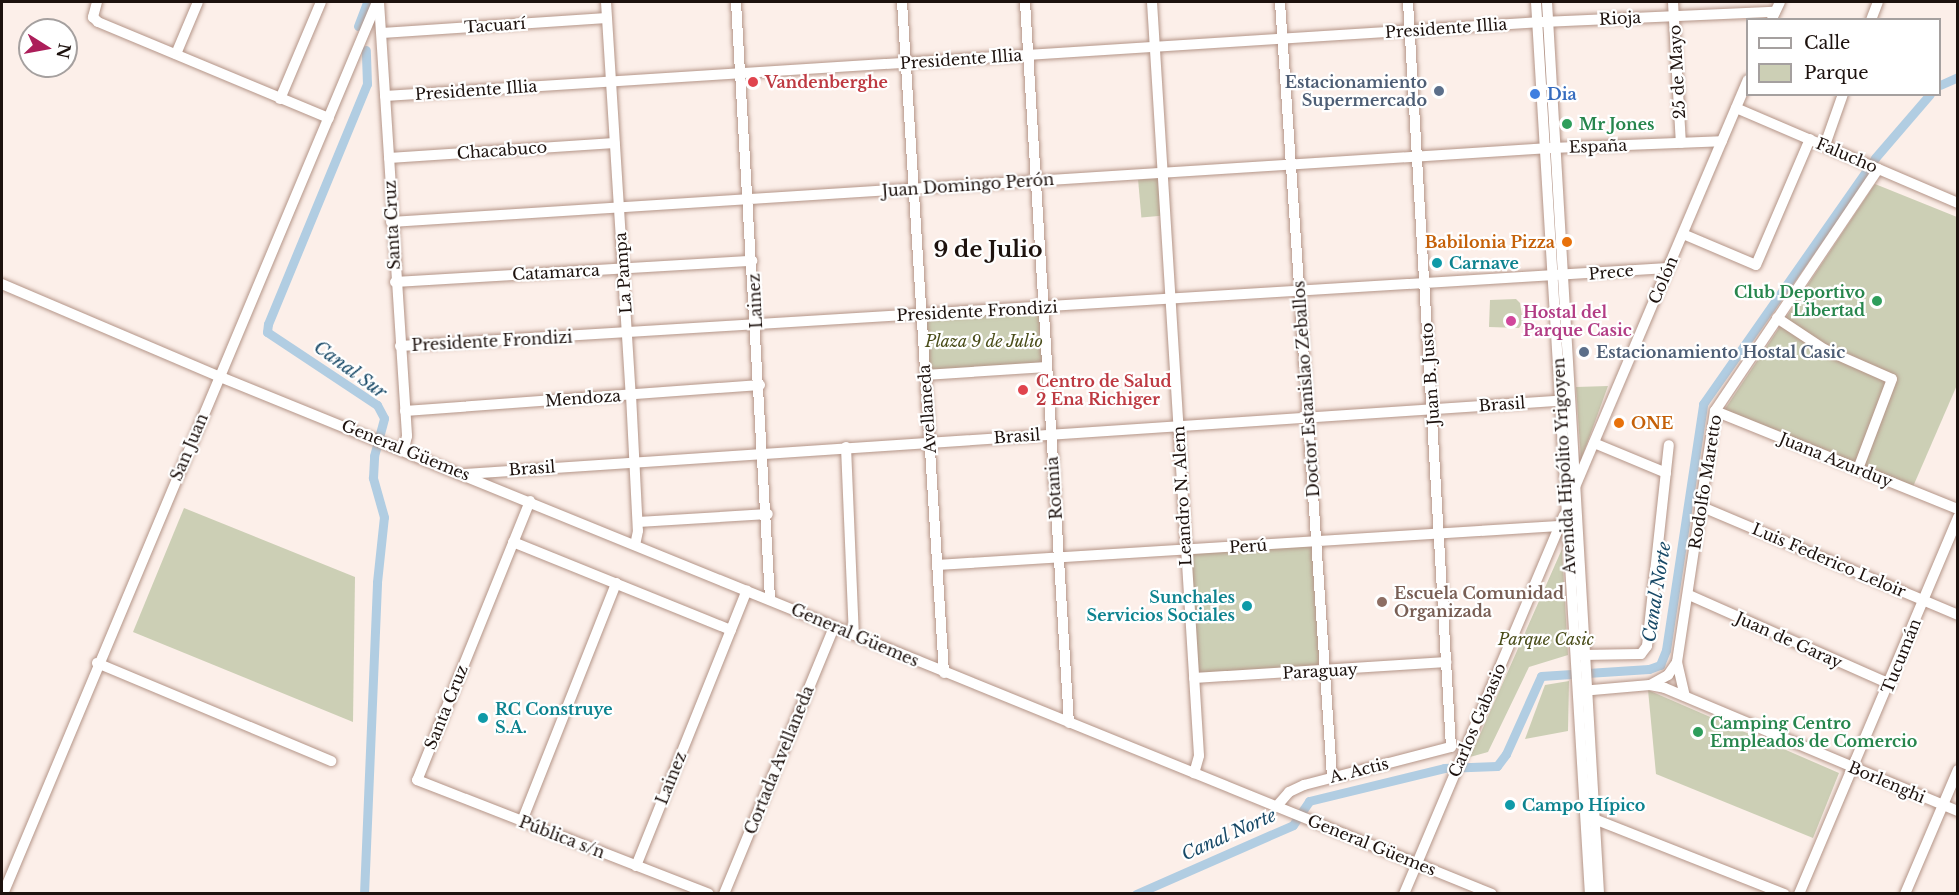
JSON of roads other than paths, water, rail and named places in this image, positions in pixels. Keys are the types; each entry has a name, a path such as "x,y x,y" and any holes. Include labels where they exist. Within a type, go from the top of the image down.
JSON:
{"street":[{"path":"97,2 93,17 280,99 329,118"},
{"path":"176,54 198,2"},
{"path":"280,99 321,2"},
{"name":"Santa Cruz","path":"378,2 382,33 391,222 405,411 404,449"},
{"name":"San Juan","path":"3,894 97,663 378,2"},
{"name":"La Pampa","path":"606,2 638,522 635,545"},
{"name":"Lainez","path":"736,2 768,514 770,600"},
{"name":"Avellaneda","path":"902,2 944,673"},
{"name":"Rotania","path":"1025,2 1069,723"},
{"name":"Leandro N. Alem","path":"1152,2 1199,756 1194,773"},
{"name":"Doctor Estanislao Zeballos","path":"1280,2 1332,777"},
{"name":"Juan B. Justo","path":"1408,2 1451,747"},
{"name":"Avenida Hipólito Yrigoyen","path":"1536,2 1543,22"},
{"name":"Avenida Hipólito Yrigoyen","path":"1547,2 1543,22 1550,148 1565,400 1574,489 1590,817 1599,894"},
{"name":"25 de Mayo","path":"1673,2 1681,143"},
{"path":"1774,16 1780,2"},
{"path":"1872,18 1878,2"},
{"name":"Rioja","path":"1543,22 1674,15 1774,16"},
{"name":"Tacuarí","path":"382,33 607,18"},
{"name":"Presidente Illia","path":"385,96 1543,22"},
{"name":"Colón","path":"1565,513 1746,85"},
{"path":"1825,145 1843,96"},
{"name":"Falucho","path":"1736,108 1958,203"},
{"path":"1683,234 1756,265 1810,139"},
{"name":"España","path":"1550,148 1722,141"},
{"name":"Chacabuco","path":"389,158 615,143"},
{"name":"Juan Domingo Perón","path":"391,222 1550,148"},
{"name":"Rodolfo Maretto","path":"1677,662 1689,595 1715,411 1878,169"},
{"name":"Catamarca","path":"395,282 752,261"},
{"name":"Prece","path":"1558,277 1668,268"},
{"name":"Presidente Frondizi","path":"400,346 1558,277"},
{"name":"General Güemes","path":"2,284 218,376 370,435 944,673 1416,863 1469,889 1491,894"},
{"path":"1777,318 1824,349 1892,379 1858,469"},
{"path":"925,375 1047,367"},
{"name":"Mendoza","path":"405,411 760,385"},
{"name":"Avenida Hipólito Yrigoyen","path":"1565,400 1565,513 1581,659"},
{"name":"Brasil","path":"465,474 1565,400"},
{"name":"Juana Azurduy","path":"1715,411 1958,509"},
{"path":"1594,443 1666,473"},
{"path":"1581,659 1641,654 1647,646 1668,445"},
{"path":"846,447 854,635"},
{"name":"Santa Cruz","path":"417,780 530,501"},
{"name":"Luis Federico Leloir","path":"1700,506 1958,615"},
{"name":"Carlos Gabasio","path":"1404,894 1461,754 1565,513"},
{"path":"638,522 768,514"},
{"name":"Tucumán","path":"1799,894 1855,768 1958,517"},
{"name":"Perú","path":"937,565 1559,526"},
{"path":"513,542 731,630"},
{"path":"522,821 616,583"},
{"name":"Lainez","path":"636,866 747,590"},
{"name":"Juan de Garay","path":"1689,595 1890,684"},
{"name":"Cortada Avellaneda","path":"724,894 834,627"},
{"name":"Paraguay","path":"1194,678 1325,672 1446,662"},
{"path":"1650,685 1668,675 1677,662"},
{"path":"1677,662 1685,696"},
{"path":"97,663 331,761"},
{"name":"Borlenghi","path":"1582,685 1650,685 1685,696 1958,811"},
{"path":"1451,747 1461,754"},
{"name":"A. Actis","path":"1276,807 1289,792 1332,777 1451,747"},
{"path":"1905,894 1958,770"},
{"name":"Pública s/n","path":"417,780 708,894"},
{"path":"1590,817 1784,894"},
{"name":"Avenida Hipólito Yrigoyen","path":"1590,817 1590,894"}],"waterway":[{"name":"Canal Sur","path":"358,26 367,2"},
{"name":"Canal Sur","path":"364,894 377,582 384,517 373,478 374,456 384,418 377,405 267,332 268,324 367,84 366,50"},
{"name":"Canal Norte","path":"1941,85 1958,77"},
{"name":"Canal Norte","path":"1136,894 1293,825 1309,801 1444,768 1497,766 1506,754 1541,676 1649,669 1660,665 1666,650 1703,404 1875,158 1928,96"}],"place":[{"name":"Vandenberghe","path":"753,82"},
{"name":"Estacionamiento Supermercado","path":"1439,91"},
{"name":"Dia","path":"1535,94"},
{"name":"Mr Jones","path":"1567,124"},
{"name":"Babilonia Pizza","path":"1567,242"},
{"name":"Carnave","path":"1437,263"},
{"name":"Club Deportivo Libertad","path":"1877,301"},
{"name":"Hostal del Parque Casic","path":"1511,321"},
{"name":"Estacionamiento Hostal Casic","path":"1584,352"},
{"name":"Centro de Salud 2 Ena Richiger","path":"1023,390"},
{"name":"ONE","path":"1619,423"},
{"name":"Escuela Comunidad Organizada","path":"1382,602"},
{"name":"Sunchales Servicios Sociales","path":"1247,606"},
{"name":"RC Construye S.A.","path":"483,718"},
{"name":"Camping Centro Empleados de Comercio","path":"1698,732"},
{"name":"Campo Hípico","path":"1510,805"}],"district":[{"name":"9 de Julio","path":"988,250"}],"park label":[{"name":"Plaza 9 de Julio","path":"984,341"},
{"name":"Parque Casic","path":"1546,639"}]}
